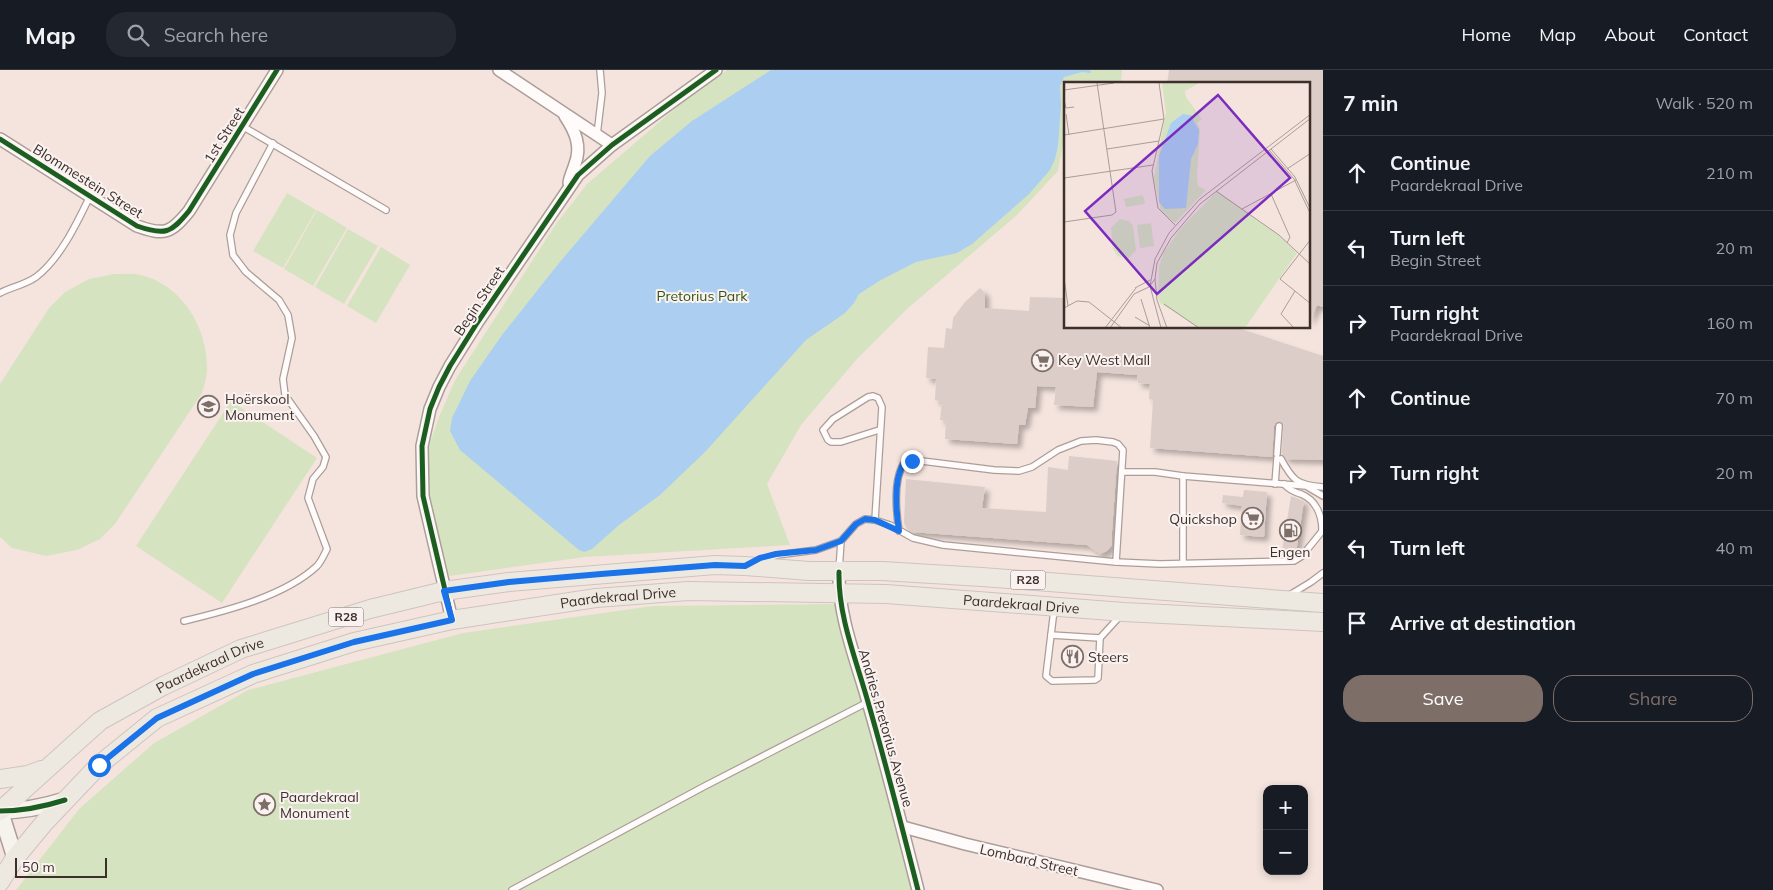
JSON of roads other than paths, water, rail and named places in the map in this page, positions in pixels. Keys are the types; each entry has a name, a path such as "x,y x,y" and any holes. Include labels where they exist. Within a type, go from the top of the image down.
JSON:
{"main road":[{"name":"Paardekraal Drive","path":"0,811 100,721 163,686 241,649 370,609 444,591 509,582 715,565 839,572 882,571 982,577 1323,602"},
{"name":"Paardekraal Drive","path":"0,882 15,858 65,800 99,765 157,718 253,674 354,642 452,620 596,598 688,590 886,594 1124,612 1323,622"},
{"path":"0,778 28,775 46,768"}],"street":[{"name":"1st Street","path":"190,211 277,70"},
{"path":"499,70 612,145"},
{"name":"Begin Street","path":"452,620 424,496 422,446 430,409 450,366 477,323 578,175 612,145 716,70"},
{"path":"562,111 573,128 578,148 575,165 570,176 568,192"},
{"name":"Blommestein Street","path":"0,139 138,226 154,232 168,231 176,226 190,211"},
{"name":"Andries Pretorius Avenue","path":"839,572 838,593 918,890"},
{"path":"15,858 0,811 33,809 65,800"},
{"name":"Lombard Street","path":"902,827 1139,888 1157,890"}],"lane":[{"path":"597,135 602,93 600,70"},
{"path":"242,126 386,210"},
{"path":"184,621 236,608 293,584 318,565 327,549 308,498 313,479 323,467 326,457 309,428 284,395 283,379 292,338 288,315 279,300 246,272 233,254 230,235 236,212 273,144"},
{"path":"0,293 27,282 45,269 64,246 90,196"},
{"path":"875,520 879,430 882,406 878,398 874,396 861,401 833,419 823,430 828,440 836,442 879,430"},
{"path":"1275,484 1279,457 1279,426"},
{"path":"899,531 896,501 901,468 904,463 912,461 1019,471 1032,467 1058,450 1081,440 1114,442 1122,448 1123,472 1116,562"},
{"path":"1279,457 1292,477 1323,496"},
{"path":"1123,472 1155,472 1323,487"},
{"path":"1183,476 1184,563"},
{"path":"745,566 760,558 776,554 816,550 841,541 856,524 865,519 875,520 913,538 943,545 1116,562 1294,561 1302,556 1323,530 1322,520 1315,506 1304,495 1290,490 1284,484"},
{"path":"839,572 841,541"},
{"path":"1282,599 1323,573"},
{"path":"1054,607 1046,676 1052,681 1095,680 1098,678 1100,638 1124,612"},
{"path":"1051,635 1100,638"},
{"path":"512,890 703,787 868,702"}],"water":[{"name":"Pretorius Park","path":"771,70 1090,70 1091,73 1082,72 1064,77 1060,86 1061,106 1058,146 1055,159 1050,170 1029,194 972,244 957,253 916,262 879,281 859,294 845,313 806,340 705,452 660,495 619,525 592,549 584,552 579,550 460,450 450,431 452,418 470,381 502,335 559,263 650,156 692,121"}],"place":[{"name":"Key West Mall","path":"1042,360"},
{"name":"Hoërskool Monument","path":"209,407"},
{"name":"Quickshop","path":"1253,519"},
{"name":"Engen","path":"1290,530"},
{"name":"Steers","path":"1072,657"},
{"name":"Paardekraal Monument","path":"264,805"}]}
